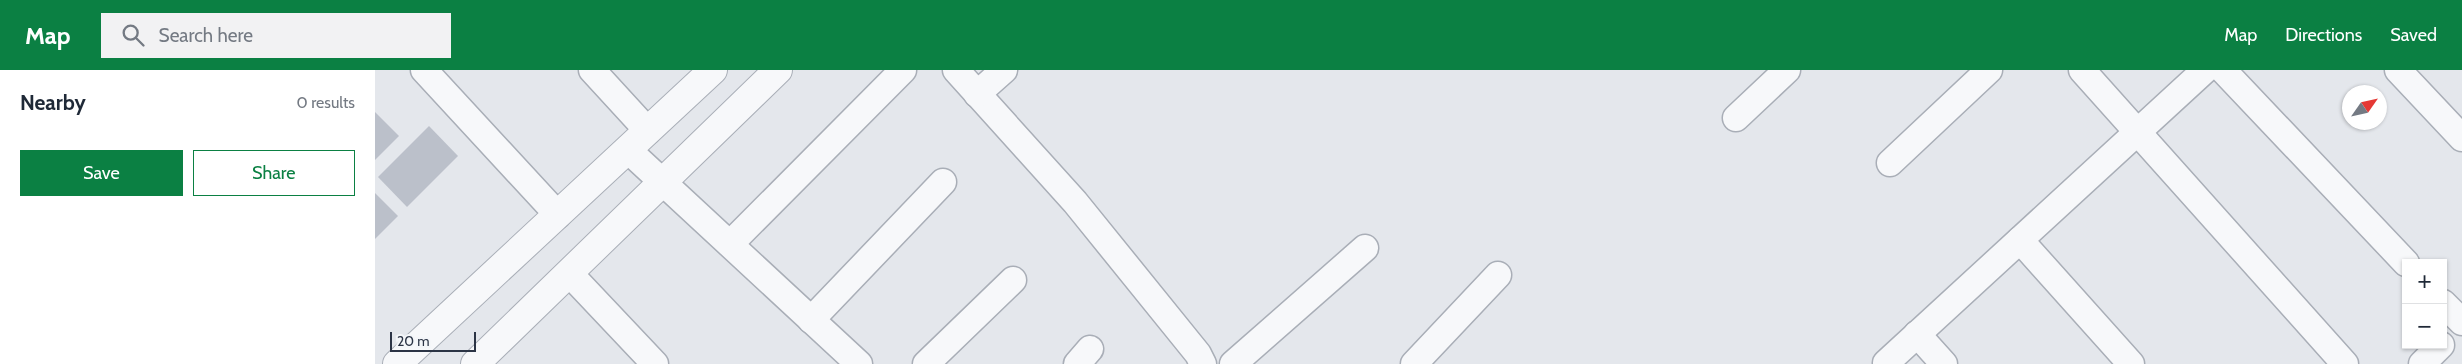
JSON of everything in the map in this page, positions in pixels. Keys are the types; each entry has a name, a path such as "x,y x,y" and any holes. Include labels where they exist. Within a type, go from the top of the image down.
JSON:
{"street":[{"path":"424,70 558,215"},
{"path":"592,70 648,131"},
{"path":"475,364 778,70"},
{"path":"730,244 903,70"},
{"path":"956,70 1083,212 1198,354 1203,364"},
{"path":"977,94 1004,70"},
{"path":"1736,118 1787,70"},
{"path":"1891,162 1989,70"},
{"path":"2082,70 2345,364"},
{"path":"1886,362 2205,70"},
{"path":"2223,70 2402,259"},
{"path":"2398,70 2462,138"},
{"path":"397,364 648,131 706,72"},
{"path":"627,150 859,364"},
{"path":"811,320 943,182"},
{"path":"2020,240 2131,364"},
{"path":"1233,364 1365,248"},
{"path":"569,273 655,364"},
{"path":"1414,364 1498,275"},
{"path":"926,364 1013,280"},
{"path":"2444,304 2462,324 2447,339"},
{"path":"1917,334 1945,364"},
{"path":"2422,364 2437,349"}],"building":[{"path":"375,112 399,136 375,160"},
{"path":"429,126 458,156 407,207 378,177"},
{"path":"375,193 398,216 375,239"}]}
